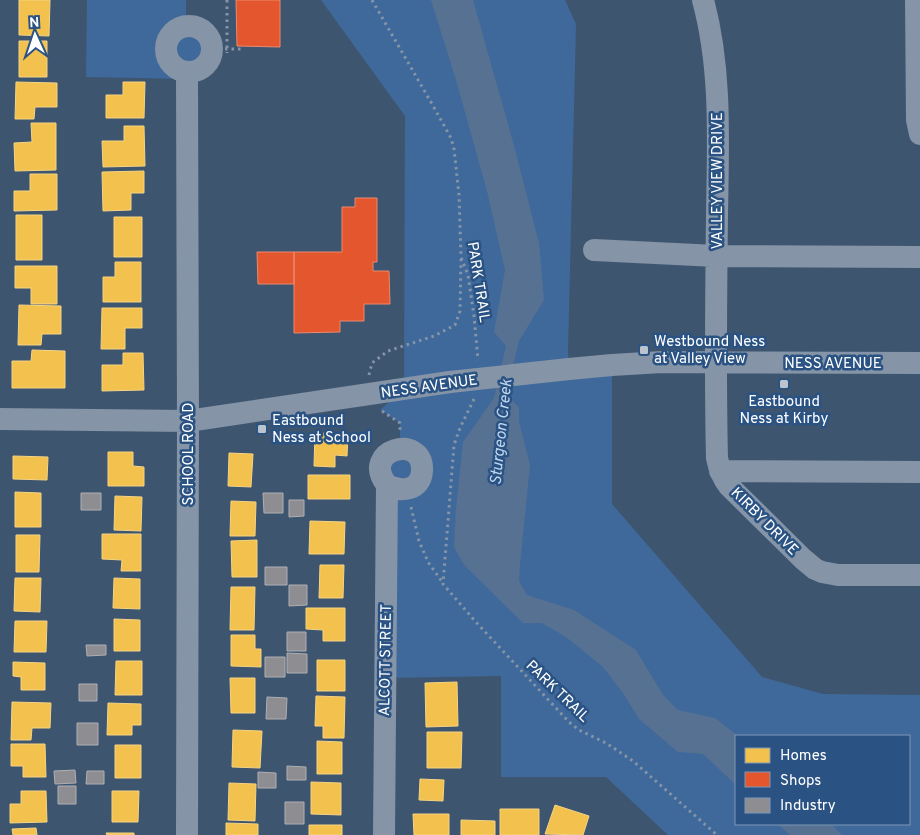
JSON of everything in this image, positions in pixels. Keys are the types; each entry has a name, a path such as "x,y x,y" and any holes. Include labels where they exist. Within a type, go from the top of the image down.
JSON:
{"street":[{"name":"VALLEY VIEW DRIVE","path":"704,0 715,60 718,119 716,363"},
{"path":"916,0 917,120 920,134"},
{"path":"186,25 202,29 209,36 212,44 222,50 205,66 198,70 187,72 178,70 171,65 165,50 166,42 171,33 186,25"},
{"name":"SCHOOL ROAD","path":"187,72 187,835"},
{"path":"594,250 716,256 920,257"},
{"name":"NESS AVENUE","path":"0,419 188,421 450,382 612,365 662,362 920,363"},
{"name":"KIRBY DRIVE","path":"716,363 717,458 723,478 729,486 803,560 815,569 838,575 920,575"},
{"path":"397,487 413,487 422,474 422,464 417,455 410,450 400,448"},
{"name":"ALCOTT STREET","path":"384,835 397,487 382,479 380,466 390,451 400,448"},
{"path":"720,470 920,472"}],"path":[{"path":"227,0 222,50 244,48"},
{"name":"PARK TRAIL","path":"372,0 451,138 457,167 461,257 468,275 479,358 478,367"},
{"path":"368,378 372,363 388,351 434,336 455,325 460,310 461,257"},
{"path":"443,584 454,445 475,396"},
{"path":"380,410 400,423 400,448"},
{"name":"PARK TRAIL","path":"397,487 428,562 443,584 475,621 569,722 579,730 606,743 633,761 717,835"}],"shaded area":[{"path":"87,0 186,0 186,25 202,29 207,33 210,38 211,56 208,62 199,70 187,72 187,79 86,77"},
{"path":"321,0 565,0 576,24 569,369 612,365 612,504 762,677 823,694 920,695 920,835 668,835 606,777 501,777 501,676 385,678 383,479 400,448 400,423 380,410 404,389 405,116"}],"water":[{"name":"Sturgeon Creek","path":"431,0 473,0 539,243 544,300 519,341 506,395 519,407 519,422 530,465 519,581 527,595 574,610 636,650 663,695 678,710 715,718 737,735 735,735 735,784 703,754 678,752 639,719 623,693 603,667 566,637 542,623 523,623 464,565 454,547 463,442 494,398 506,346 494,332 505,270 487,191"},
{"path":"779,825 832,825 842,835 790,835"}],"building: Homes":[{"path":"19,0 50,0 49,36 19,35"},
{"path":"19,41 47,41 47,77 19,77"},
{"path":"16,82 57,83 57,107 35,107 34,119 15,119"},
{"path":"123,82 145,82 144,118 106,118 106,95 123,95"},
{"path":"31,123 56,123 56,170 15,171 14,143 32,142"},
{"path":"124,126 144,126 145,166 103,167 102,141 124,141"},
{"path":"144,171 144,193 131,193 131,210 103,211 102,172"},
{"path":"30,174 57,174 57,210 14,211 14,191 30,191"},
{"path":"16,215 42,215 42,260 16,260"},
{"path":"114,217 142,217 142,257 114,257"},
{"path":"115,262 141,262 141,302 103,302 103,277 115,277"},
{"path":"15,266 57,266 57,304 31,304 31,288 15,288"},
{"path":"19,305 61,306 61,334 42,334 41,345 18,345"},
{"path":"102,308 142,308 142,328 125,328 125,349 101,349"},
{"path":"32,350 65,351 65,388 12,388 12,361 31,361"},
{"path":"123,353 143,353 144,390 102,391 102,365 123,365"},
{"path":"315,433 348,434 347,456 335,455 335,467 314,466"},
{"path":"108,452 133,452 133,466 144,467 144,486 108,486"},
{"path":"229,453 253,454 251,487 228,486"},
{"path":"13,456 48,457 47,480 13,479"},
{"path":"308,475 350,475 350,499 308,499"},
{"path":"15,492 41,493 41,527 15,527"},
{"path":"115,496 142,497 141,531 114,530"},
{"path":"231,501 256,502 255,536 230,536"},
{"path":"310,521 345,522 344,554 309,554"},
{"path":"102,534 141,534 141,571 121,571 122,560 102,559"},
{"path":"16,535 40,535 39,572 16,572"},
{"path":"257,540 257,577 232,577 231,541"},
{"path":"320,565 344,565 343,598 319,598"},
{"path":"15,578 41,578 40,612 14,611"},
{"path":"114,578 140,579 140,609 113,608"},
{"path":"231,587 255,587 254,630 230,630"},
{"path":"306,608 345,608 345,641 323,641 323,630 306,629"},
{"path":"114,619 140,620 140,651 114,651"},
{"path":"15,621 47,621 46,652 14,652"},
{"path":"231,635 255,635 255,649 261,649 261,667 231,666"},
{"path":"317,660 345,660 345,691 317,691"},
{"path":"116,661 142,661 142,695 115,695"},
{"path":"13,662 45,663 45,690 21,690 21,677 13,676"},
{"path":"230,678 255,678 255,713 231,713"},
{"path":"457,682 458,726 426,727 425,683"},
{"path":"316,696 345,697 344,738 323,738 323,726 315,726"},
{"path":"12,702 51,703 50,728 32,728 31,740 11,740"},
{"path":"108,703 141,704 141,725 132,725 132,735 107,735"},
{"path":"233,730 262,731 260,768 232,767"},
{"path":"427,732 462,732 461,768 427,768"},
{"path":"317,741 342,742 342,774 317,774"},
{"path":"11,744 45,744 46,777 23,777 23,766 11,766"},
{"path":"115,745 141,745 141,778 115,778"},
{"path":"420,779 444,780 443,801 419,800"},
{"path":"311,782 341,783 341,815 311,814"},
{"path":"229,783 256,784 255,821 228,820"},
{"path":"21,791 46,791 47,822 10,823 10,804 21,804"},
{"path":"112,791 139,791 138,822 112,822"},
{"path":"555,805 589,816 583,835 545,834"},
{"path":"500,809 539,809 539,835 500,835"},
{"path":"413,814 449,814 449,835 414,835"},
{"path":"461,820 495,821 495,835 461,835"},
{"path":"226,823 258,824 258,835 226,835"},
{"path":"309,825 342,825 342,835 309,835"},
{"path":"36,828 37,835 13,835 12,829"},
{"path":"106,833 134,833 134,835 107,835"}],"building: Shops":[{"path":"236,0 280,0 280,47 237,46"},
{"path":"355,198 377,198 377,262 373,262 373,271 389,271 390,304 364,304 364,321 340,321 340,332 294,333 294,252 342,252 342,207 355,207"},
{"path":"257,252 294,252 294,284 258,284"}],"building: Industry":[{"path":"81,493 101,493 101,510 81,510"},
{"path":"263,493 283,493 283,513 264,513"},
{"path":"289,500 304,500 304,516 289,517"},
{"path":"265,567 287,567 287,585 265,585"},
{"path":"289,585 307,585 307,605 289,606"},
{"path":"287,632 306,632 306,651 287,651"},
{"path":"86,645 106,645 106,655 87,656"},
{"path":"287,653 307,654 307,673 287,673"},
{"path":"265,657 285,657 285,677 265,677"},
{"path":"79,684 97,684 97,701 79,701"},
{"path":"267,697 287,698 286,719 266,719"},
{"path":"77,723 98,723 98,745 77,745"},
{"path":"287,766 306,767 306,780 287,780"},
{"path":"75,770 76,783 55,784 54,771"},
{"path":"87,771 104,771 104,784 86,784"},
{"path":"258,772 276,773 276,788 258,788"},
{"path":"58,786 76,786 76,804 58,804"},
{"path":"285,802 304,802 304,824 285,824"}],"place":[{"name":"Westbound Ness at Valley View","path":"644,350"},
{"name":"Eastbound Ness at Kirby","path":"784,384"},
{"name":"Eastbound Ness at School","path":"262,429"}]}
